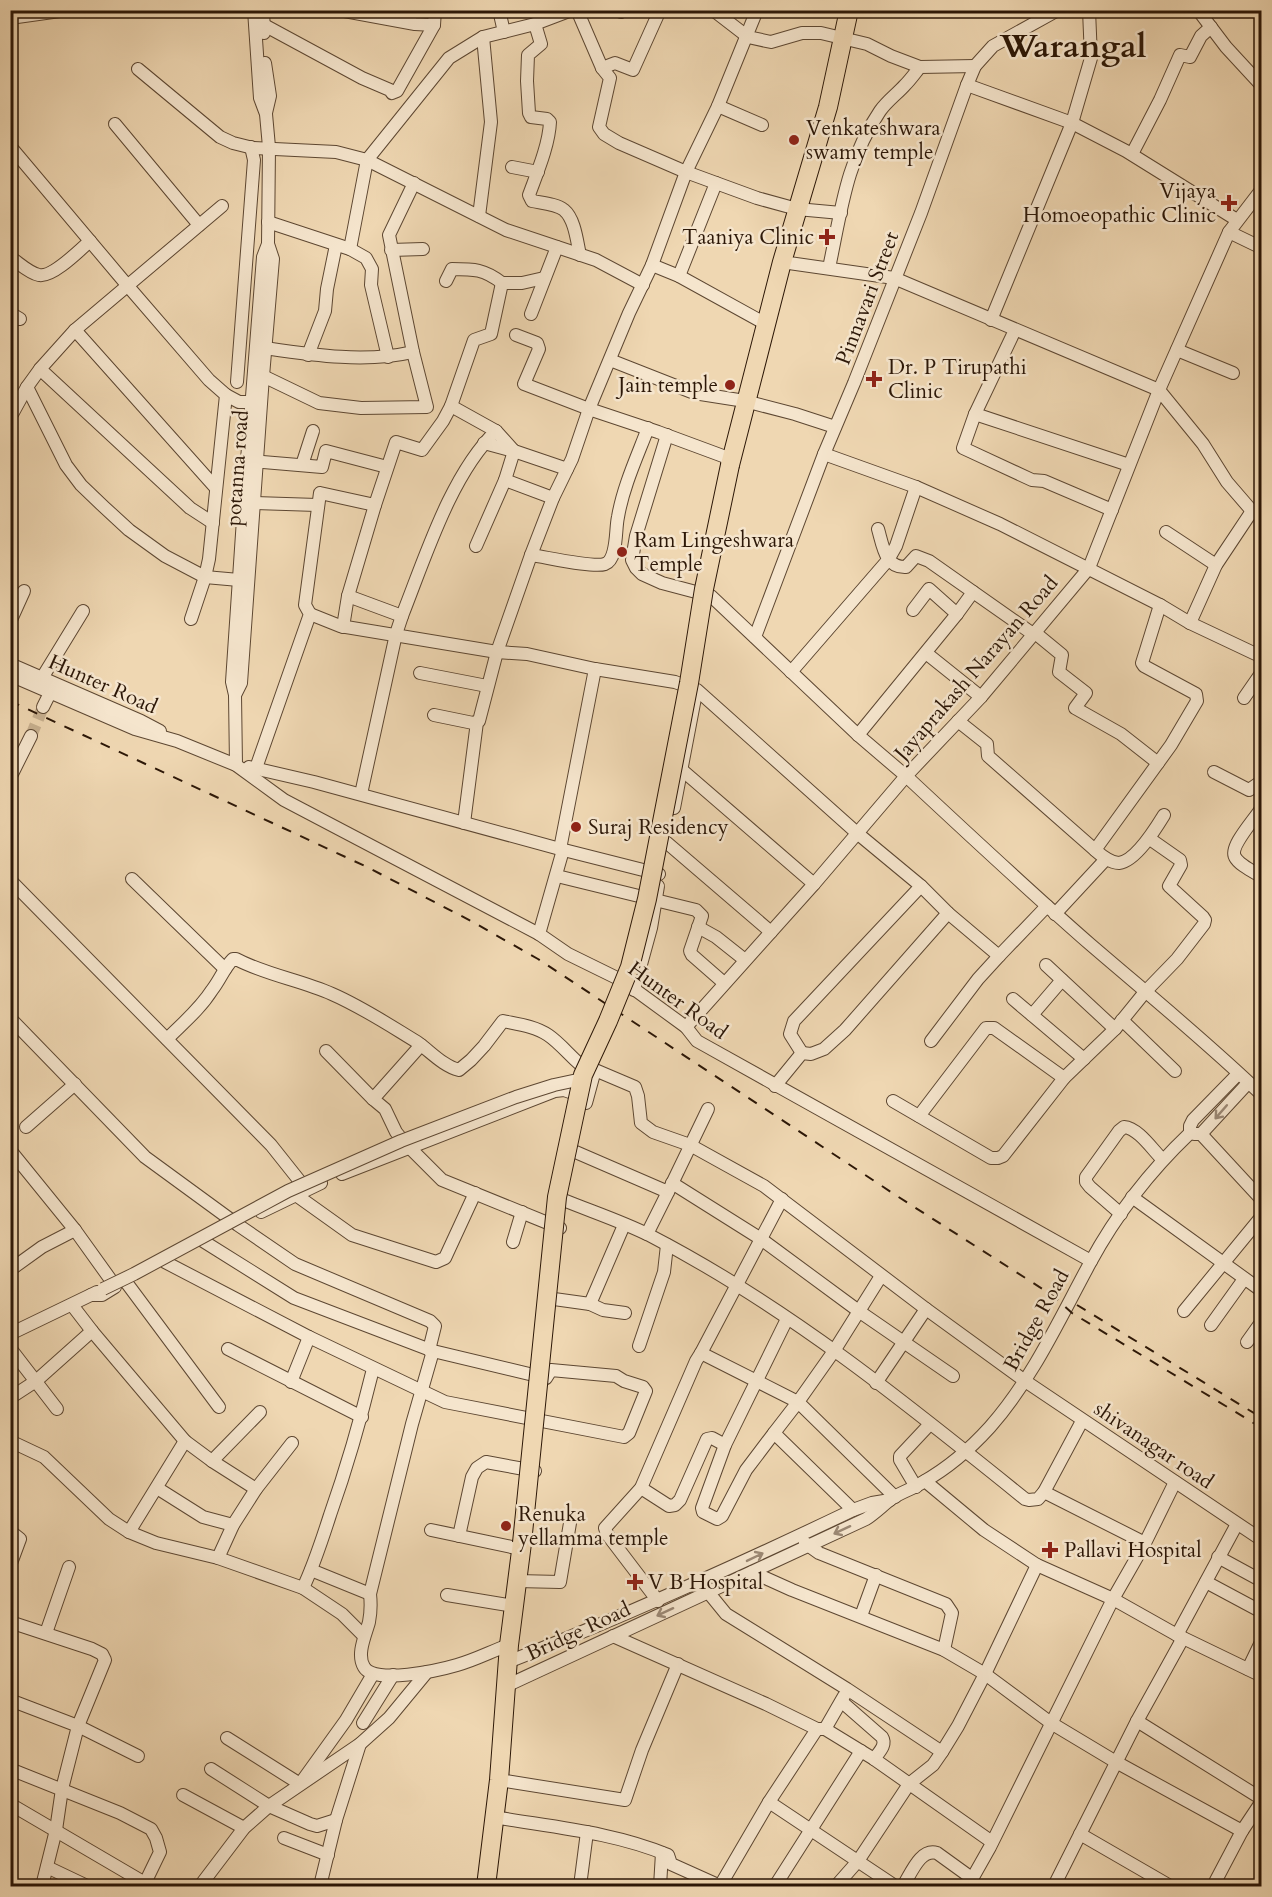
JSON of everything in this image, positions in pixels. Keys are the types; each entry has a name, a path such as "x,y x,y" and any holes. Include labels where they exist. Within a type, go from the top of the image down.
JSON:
{"highway":[{"path":"486,1887 499,1780 509,1654 557,1197 589,1074 630,967 647,899 689,683 704,589 730,462 782,262 828,107 849,10"}],"street":[{"path":"10,18 67,10"},
{"name":"potanna road","path":"254,10 260,98 266,114"},
{"name":"potanna road","path":"236,695 232,682 233,580 263,376 273,259 268,244 268,222 258,148 270,96 264,54 263,10"},
{"path":"339,10 400,16 415,24 434,25"},
{"path":"264,25 392,93 397,91 434,25 435,10"},
{"path":"499,10 504,32"},
{"path":"350,249 367,160 449,58 483,38 535,24 572,10"},
{"path":"577,10 602,68 610,78 600,127 604,134 619,143 686,172 774,204 797,209 841,213"},
{"path":"602,68 615,63 633,70 660,10"},
{"path":"713,10 748,37 771,42 802,33 821,33 867,44 920,67 975,66"},
{"path":"464,823 477,722 497,652 531,555 553,498 572,459 589,409 652,265 686,172 718,106 758,10"},
{"name":"Pinnavari Street","path":"755,637 824,454 921,213 975,66 993,46 1058,10"},
{"path":"991,320 1072,123 1091,58 1089,10"},
{"path":"1198,10 1226,48 1262,86"},
{"path":"535,24 541,44 528,56 529,113 531,117 547,119 550,122 549,139 529,195 532,201 564,210 569,216 580,255"},
{"path":"1132,154 1180,55 1190,57 1202,36 1211,27"},
{"path":"479,216 491,122 483,38"},
{"path":"829,268 844,192 859,146 881,110 920,67"},
{"path":"138,69 220,136 233,143 258,148 336,152 367,160 506,230 596,260 643,285"},
{"path":"967,85 1072,123 1132,154 1237,220"},
{"path":"718,106 762,125"},
{"path":"116,124 199,225"},
{"path":"237,382 254,160 258,148"},
{"path":"13,153 209,380 226,395 245,402"},
{"path":"512,167 538,172"},
{"path":"414,183 389,235 413,352 428,407 443,421"},
{"path":"679,276 716,183"},
{"name":"Jayaprakash Narayan Road","path":"1256,1086 1238,1074 1165,1006 1145,992 1051,910 906,776 981,697 1089,568 1159,390 1229,232 1262,189"},
{"path":"10,418 40,369 75,330 222,206"},
{"path":"268,222 350,249 366,258 372,269 371,285 388,357"},
{"path":"1229,232 1262,248"},
{"path":"10,257 36,275 42,276 51,273 90,242"},
{"name":"potanna road","path":"232,764 236,695 241,683 255,503 245,402 263,257 268,244"},
{"path":"308,355 325,311 336,245"},
{"path":"531,314 556,247"},
{"path":"391,250 423,249"},
{"path":"782,262 894,278 1159,390 1203,444 1227,482 1258,512 1216,565 1190,623"},
{"path":"652,265 679,276 766,324"},
{"path":"372,269 396,266"},
{"path":"446,282 452,269 478,270 491,274 502,282 522,282 544,278"},
{"path":"343,627 348,596 396,442 422,450 443,421 451,406 474,340 491,334 502,282"},
{"path":"75,330 215,487"},
{"path":"1015,330 975,414 963,448 1032,480 1044,482 1112,510"},
{"path":"516,335 537,343 539,349 524,384 667,435 730,462"},
{"path":"265,348 308,355 388,357 413,352"},
{"path":"1177,350 1233,373"},
{"path":"610,360 694,393 745,401 835,427"},
{"path":"40,369 190,508 213,523"},
{"path":"263,376 319,403 361,408 428,407"},
{"path":"27,387 66,465 81,485 129,530 165,556 205,577 233,580"},
{"path":"191,619 205,577 226,395"},
{"path":"451,406 496,431 514,451"},
{"path":"975,414 1130,465"},
{"path":"531,555 598,565 609,561 613,556 618,516 632,468 648,428"},
{"path":"302,465 313,431"},
{"path":"361,794 396,634 402,616 448,501 484,443 496,431"},
{"path":"667,435 636,536 632,560 636,568 642,574 662,583 711,596 858,735 906,776 814,884 686,1027"},
{"path":"484,443 567,469"},
{"path":"252,461 322,467 326,451 387,467"},
{"path":"476,546 505,480 514,451"},
{"path":"824,454 916,487 1000,524 1089,568 1190,623 1262,657"},
{"path":"505,480 553,498"},
{"path":"791,672 888,560 896,546 916,487"},
{"path":"375,505 320,493 305,605 310,614 343,627 497,652 527,654 596,669 675,682 697,690 999,956"},
{"path":"255,503 317,505"},
{"path":"878,529 888,560 898,567 906,567 913,558 919,557 929,561 1033,633 1062,656 1059,672 1086,693 1075,708 1121,734 1158,763"},
{"path":"1166,532 1216,565"},
{"path":"913,610 929,589 957,614"},
{"path":"10,622 24,591"},
{"path":"858,735 973,592"},
{"path":"348,596 402,616"},
{"path":"634,990 656,901 682,770 711,596"},
{"path":"1095,850 1158,763 1197,701 1196,694 1142,663 1160,605"},
{"path":"42,678 83,611"},
{"path":"256,768 310,614"},
{"path":"926,653 981,697"},
{"name":"Hunter Road","path":"10,664 141,721 177,741"},
{"path":"539,934 557,876 596,669"},
{"path":"1244,698 1262,672"},
{"path":"420,673 487,686"},
{"name":"Hunter Road","path":"10,675 135,729 177,741 232,764 284,800 539,934 568,954 623,981 686,1027 698,1041 1091,1261"},
{"path":"43,707 50,693"},
{"path":"434,715 477,722"},
{"path":"958,721 987,744 988,756 1004,772 1106,860 1118,863 1127,860 1150,839 1164,815"},
{"path":"10,778 31,736"},
{"path":"232,764 361,794 562,850 660,874"},
{"path":"682,770 814,884"},
{"path":"1214,772 1249,790 1262,800"},
{"path":"1249,790 1262,781"},
{"path":"1262,807 1236,844 1233,854 1236,859 1262,877"},
{"path":"893,1101 991,1158 1003,1156 1064,1078 1119,1024 1145,992 1178,959 1204,924 1205,920 1169,886 1181,865 1180,860 1150,839"},
{"path":"666,842 771,932"},
{"path":"931,1041 978,979 999,956 1106,860"},
{"path":"557,876 696,910 702,916 690,951 724,983"},
{"path":"132,879 225,969"},
{"path":"10,880 271,1145 301,1192 352,1235 436,1262 445,1258 475,1193"},
{"path":"802,1053 790,1034 794,1021 921,886"},
{"path":"802,1053 811,1054 824,1049 845,1030 948,913"},
{"path":"698,927 716,937 745,960"},
{"path":"167,1039 200,1006 225,969 233,959 236,959 331,993 368,1012 421,1045 452,1069 459,1070 471,1060 503,1021 539,1030 549,1035 581,1067 590,1072 587,1098 571,1150 561,1198 561,1228 543,1421 529,1538 526,1554 520,1559"},
{"path":"1046,965 1175,1071"},
{"path":"1032,1015 1062,980"},
{"path":"1013,999 1084,1059"},
{"path":"10,1018 146,1157 238,1225 295,1264 430,1321 435,1326 422,1392 409,1435 370,1594 371,1607 362,1654 364,1668 373,1674 346,1720 300,1784"},
{"path":"919,1116 986,1028 994,1028 1064,1078"},
{"path":"373,1099 421,1045"},
{"path":"326,1051 373,1099 385,1108 396,1132 442,1180 561,1228"},
{"path":"775,1086 802,1053"},
{"path":"91,1295 102,1295 114,1284 295,1187 401,1141 516,1097 589,1074"},
{"name":"shivanagar road","path":"589,1074 635,1088 641,1123 649,1129 690,1145 764,1186 881,1276 1025,1381 1262,1540"},
{"path":"1238,1074 1193,1120 1195,1133 1262,1200"},
{"path":"26,1127 75,1084"},
{"path":"1195,1133 1256,1086"},
{"path":"10,1334 165,1262 351,1169 555,1091 564,1090 587,1098"},
{"path":"647,1234 708,1109"},
{"path":"1122,1214 1086,1182 1086,1177 1119,1131 1124,1127 1129,1127 1162,1159"},
{"name":"Bridge Road","path":"373,1674 427,1672 509,1654 658,1601 752,1572 866,1519 893,1498 950,1465 989,1427 1025,1381 1091,1261 1132,1197 1162,1159 1195,1133"},
{"path":"10,1150 75,1230 114,1284 219,1407"},
{"path":"571,1150 670,1187 761,1239 860,1312 953,1376"},
{"path":"1132,1197 1262,1291"},
{"path":"561,1198 647,1234 737,1285 834,1351 1025,1499 1038,1499 1044,1492 1082,1421"},
{"path":"658,1601 607,1534 605,1528 641,1488 696,1360 782,1199"},
{"path":"513,1242 522,1212"},
{"path":"1184,1311 1262,1216"},
{"path":"590,1305 624,1225"},
{"path":"10,1270 42,1247 75,1230"},
{"path":"203,1241 294,1298 431,1350 546,1378"},
{"path":"639,1346 664,1272 667,1245"},
{"path":"165,1262 309,1337 445,1402 624,1437 629,1433 646,1391 643,1387 616,1376 551,1370 546,1378"},
{"path":"787,1319 725,1445 702,1508 704,1512 717,1519 722,1516 746,1470 834,1351 881,1276"},
{"path":"1211,1325 1244,1279"},
{"path":"554,1299 625,1313"},
{"path":"72,1305 185,1442 256,1489"},
{"path":"876,1383 926,1309"},
{"path":"1247,1342 1262,1321"},
{"path":"10,1398 36,1381 92,1331"},
{"path":"291,1382 309,1337"},
{"path":"10,1348 57,1409"},
{"path":"228,1349 362,1417"},
{"path":"701,1353 798,1402 893,1498"},
{"path":"303,1588 341,1485 362,1417 373,1369"},
{"path":"212,1461 260,1412"},
{"path":"930,1424 900,1456 900,1460 920,1484 1037,1565 1113,1599 1180,1637 1262,1676"},
{"path":"774,1433 853,1510"},
{"path":"641,1488 669,1506 675,1505 680,1500 707,1439 712,1438 725,1445"},
{"path":"10,1441 44,1457 109,1520 129,1532 156,1543 218,1558 303,1588 342,1614 364,1636"},
{"path":"129,1532 185,1442"},
{"path":"218,1558 233,1525 256,1489 292,1443"},
{"path":"459,1536 472,1477 477,1468 486,1462 537,1472"},
{"path":"903,1887 924,1853 931,1851 937,1852 971,1883 1113,1599 1145,1543 1175,1482"},
{"path":"157,1488 202,1517 233,1525"},
{"path":"1044,1492 1145,1543"},
{"name":"Bridge Road","path":"506,1686 612,1636 797,1537 853,1510 893,1498"},
{"path":"430,1530 459,1536 520,1559 560,1582 570,1523"},
{"path":"1054,1887 1218,1557 1237,1524"},
{"path":"10,1531 21,1539 10,1566"},
{"path":"797,1537 819,1553 950,1607 952,1613 944,1650"},
{"path":"1218,1557 1262,1581"},
{"path":"836,1887 858,1861 909,1784 933,1765 942,1752 985,1674 1037,1565"},
{"path":"46,1633 69,1568"},
{"path":"311,1570 370,1594"},
{"path":"752,1572 944,1650 985,1674 1051,1723 1242,1832"},
{"path":"861,1616 876,1575"},
{"path":"1206,1582 1262,1612"},
{"path":"704,1587 726,1614 847,1689 942,1752"},
{"path":"447,1595 514,1606"},
{"path":"10,1622 92,1649 105,1657 78,1726 62,1788 56,1830 42,1887"},
{"path":"612,1636 821,1729 874,1759 992,1842"},
{"path":"1248,1669 1262,1640"},
{"path":"499,1780 625,1800 642,1750 678,1664"},
{"path":"204,1885 244,1828 269,1806 360,1744 389,1718 427,1672"},
{"path":"363,1723 393,1675"},
{"path":"494,1817 587,1832 634,1843 668,1855 670,1864 720,1886 769,1802 842,1702 847,1689"},
{"path":"10,1700 78,1726 138,1756"},
{"path":"842,1702 882,1737 884,1745 874,1759"},
{"path":"1137,1721 1262,1800 1213,1887"},
{"path":"227,1738 300,1784"},
{"path":"320,1887 336,1820 360,1744"},
{"path":"775,1887 861,1751"},
{"path":"10,1768 120,1813 151,1829 160,1852 148,1885 56,1830 12,1807"},
{"path":"211,1769 269,1806 317,1826 336,1820"},
{"path":"183,1795 244,1828"},
{"path":"769,1802 812,1829 894,1887"},
{"path":"580,1887 587,1832"},
{"path":"1080,1834 1170,1887"},
{"path":"284,1838 328,1855"},
{"path":"660,1887 662,1853"},
{"path":"47,1867 87,1887"}],"tunnel":[{"path":"31,736 43,707"}],"railway":[{"path":"10,701 367,867 538,959 897,1196 1052,1295 1072,1313 1262,1428"},
{"path":"1077,1305 1262,1418"}],"place":[{"name":"Venkateshwara swamy temple","path":"794,140"},
{"name":"Vijaya Homoeopathic Clinic","path":"1229,203"},
{"name":"Taaniya Clinic","path":"827,237"},
{"name":"Dr. P Tirupathi Clinic","path":"874,379"},
{"name":"Jain temple","path":"730,385"},
{"name":"Ram Lingeshwara Temple","path":"622,552"},
{"name":"Suraj Residency","path":"576,827"},
{"name":"Renuka yellamma temple","path":"506,1526"},
{"name":"Pallavi Hospital","path":"1050,1550"},
{"name":"V B Hospital","path":"635,1582"}],"district":[{"name":"Warangal","path":"1073,45"}]}
